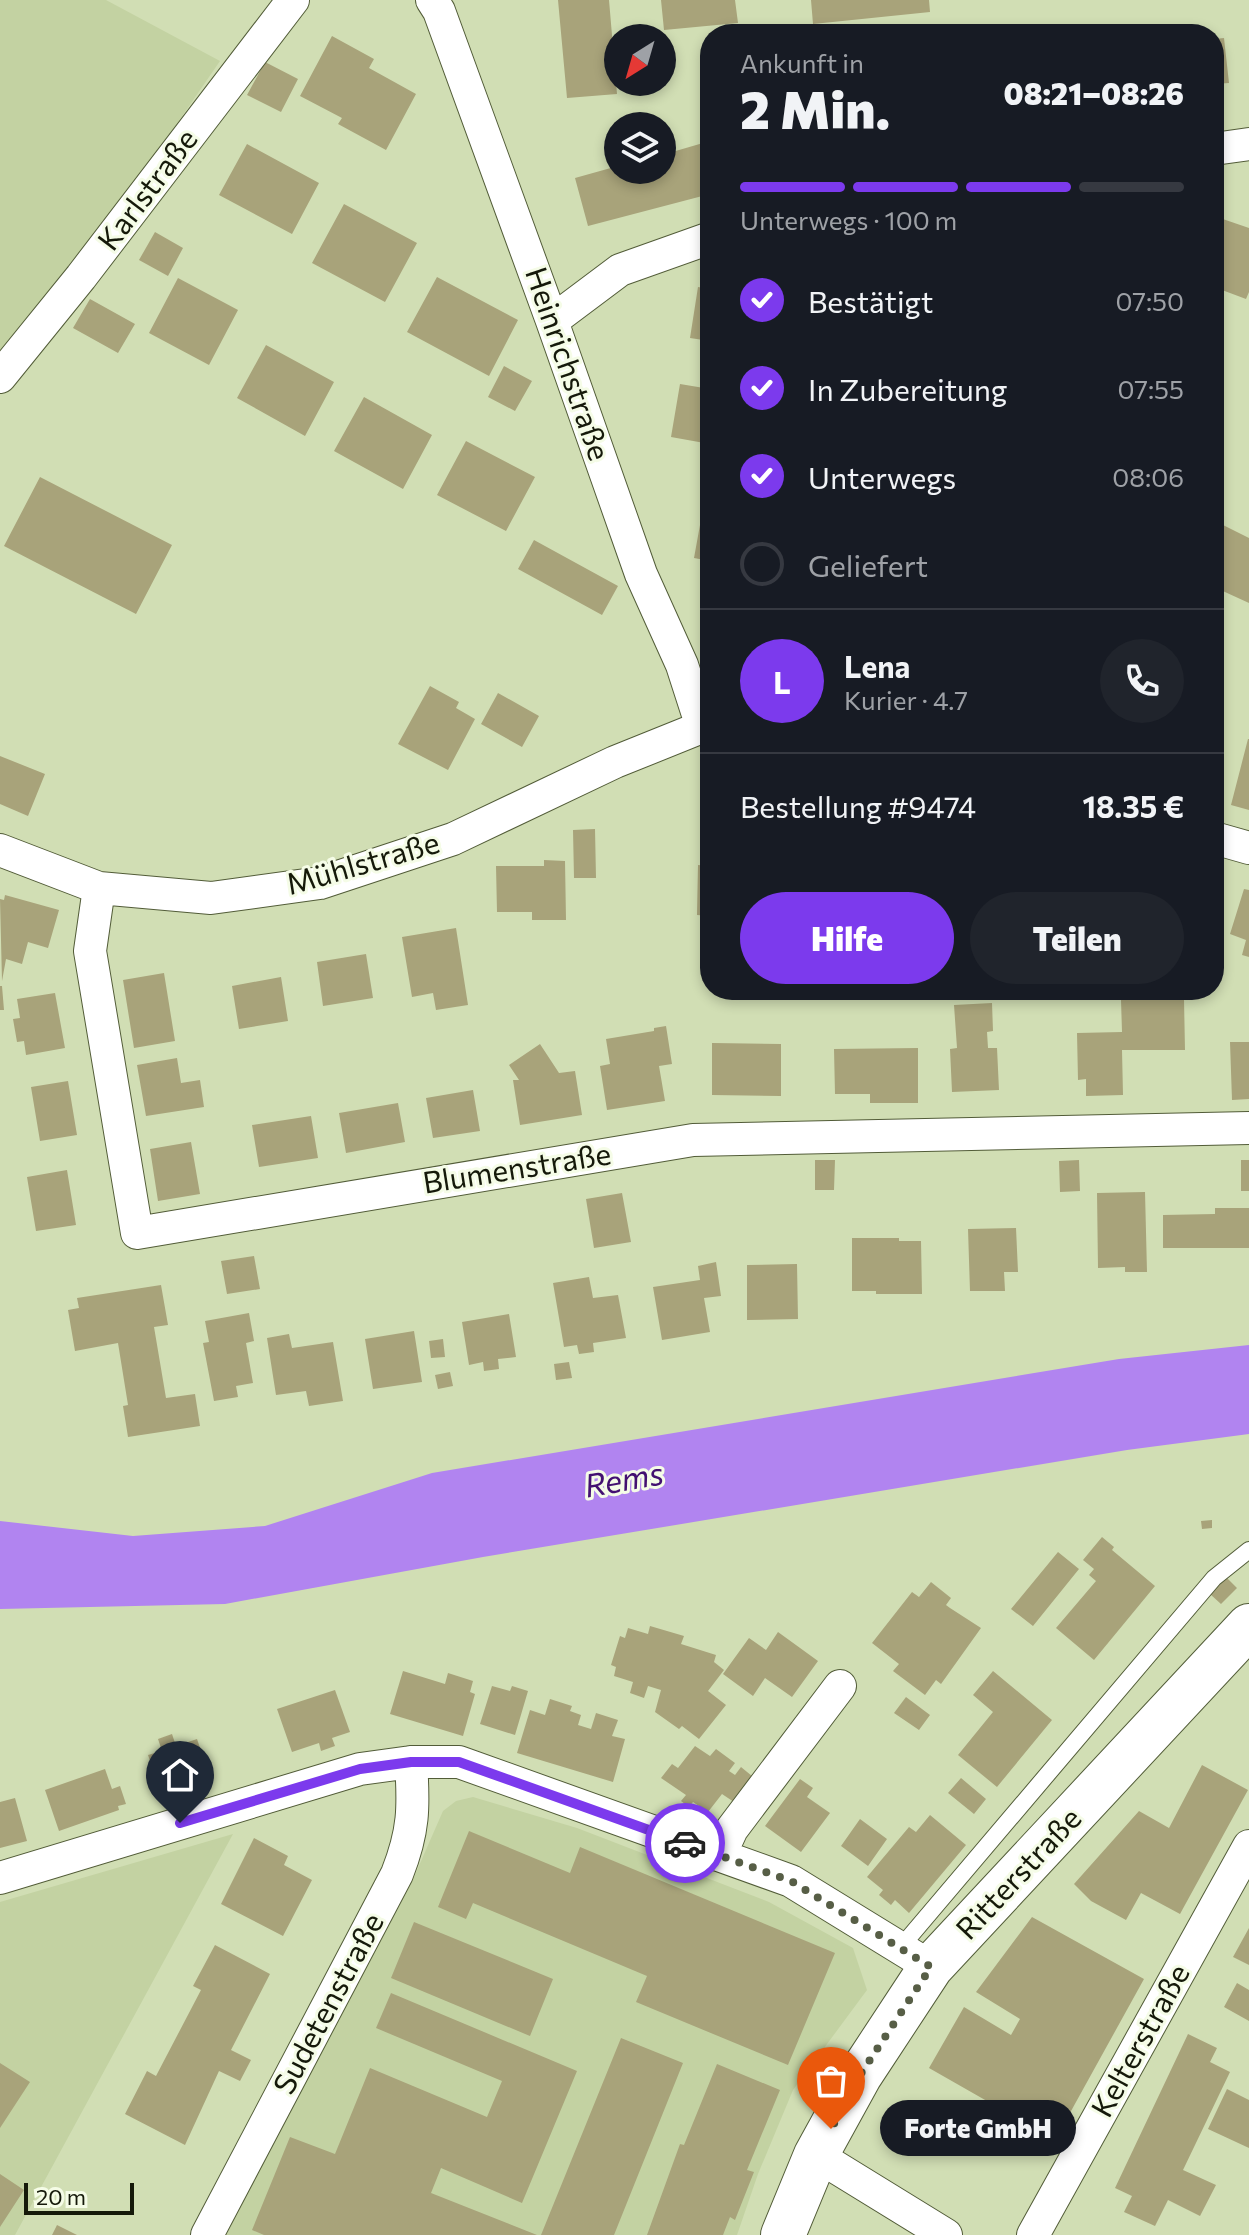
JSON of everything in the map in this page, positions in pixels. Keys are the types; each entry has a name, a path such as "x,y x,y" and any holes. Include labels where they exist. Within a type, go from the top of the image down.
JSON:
{"main road":[{"name":"Ritterstraße","path":"783,2235 816,2155 860,2075 915,1958 1157,1728 1249,1626"}],"street":[{"name":"Karlstraße","path":"0,377 81,277 293,0"},
{"name":"Heinrichstraße","path":"432,0 439,11 552,321 641,574 700,712"},
{"path":"1224,148 1249,144"},
{"path":"552,321 620,270 700,242"},
{"name":"Mühlstraße","path":"0,850 99,888 211,898 320,883 453,839 615,762 700,729"},
{"path":"1224,841 1249,848"},
{"name":"Blumenstraße","path":"99,888 90,951 137,1233 693,1140 1249,1128"},
{"path":"720,1855 732,1829 840,1686"},
{"path":"0,1878 360,1769 411,1762 459,1762 791,1881 915,1958"},
{"name":"Sudetenstraße","path":"207,2235 397,1874 410,1841 413,1803 411,1762"},
{"name":"Kelterstraße","path":"1033,2235 1249,1846"},
{"path":"816,2155 946,2235"}],"lane":[{"path":"915,1958 1214,1578 1249,1550"}],"shaded area":[{"path":"0,0 106,0 220,61 75,272 0,364"},
{"path":"473,1797 577,1828 769,1902 853,1948 867,1990 793,2090 737,2235 219,2235 411,1884 443,1811 456,1801"},
{"path":"233,1834 15,2235 0,2235 0,1902"}],"water":[{"name":"Rems","path":"1249,1345 1249,1434 1127,1450 483,1557 225,1604 0,1609 0,1521 133,1536 265,1526 432,1473 1119,1359"}],"building":[{"path":"558,0 609,0 611,24 604,24 604,95 567,98"},
{"path":"661,0 735,0 738,23 700,24 700,27 676,29 676,24 663,24"},
{"path":"811,0 929,0 930,12 813,24"},
{"path":"332,36 374,59 369,68 416,94 386,150 338,124 342,118 300,96"},
{"path":"1224,38 1229,83 1224,83"},
{"path":"265,62 298,79 281,112 247,95"},
{"path":"247,144 319,183 292,234 219,195"},
{"path":"700,144 700,197 588,226 575,178 604,170 604,184 676,184 676,151"},
{"path":"344,204 417,243 385,302 312,263"},
{"path":"1224,219 1249,228 1249,292 1246,299 1224,291"},
{"path":"155,232 183,248 168,276 139,260"},
{"path":"437,277 518,320 489,376 407,332"},
{"path":"178,278 238,310 209,365 149,333"},
{"path":"698,287 700,287 700,340 690,338"},
{"path":"90,299 135,324 118,353 73,328"},
{"path":"266,345 334,382 305,436 237,398"},
{"path":"504,366 532,381 515,411 488,397"},
{"path":"680,384 700,387 700,442 671,437"},
{"path":"364,397 432,435 403,489 334,451"},
{"path":"466,441 535,477 506,531 437,495"},
{"path":"40,477 172,545 136,614 4,546"},
{"path":"700,525 700,559 694,558"},
{"path":"1224,526 1249,538 1249,603 1224,592"},
{"path":"534,540 618,586 602,615 518,569"},
{"path":"430,686 459,702 456,708 475,719 448,770 398,744"},
{"path":"498,693 539,716 522,747 481,724"},
{"path":"1249,739 1249,810 1231,805"},
{"path":"0,756 45,774 28,816 0,804"},
{"path":"595,829 596,878 574,878 573,830"},
{"path":"544,860 565,861 566,920 532,920 532,912 497,912 496,866 544,866"},
{"path":"698,865 700,915 697,915"},
{"path":"1244,889 1249,890 1249,957 1242,955 1246,940 1230,934"},
{"path":"5,895 59,910 48,948 28,942 22,964 6,959 2,981 0,899 4,900"},
{"path":"456,928 468,1005 436,1010 433,993 412,997 402,937"},
{"path":"366,954 373,998 323,1006 317,962"},
{"path":"164,973 175,1041 134,1048 123,980"},
{"path":"281,977 288,1021 239,1029 232,986"},
{"path":"2,986 4,1010 0,1010"},
{"path":"55,993 65,1048 26,1055 24,1041 17,1042 13,1019 20,1018 17,999"},
{"path":"1121,1000 1184,1000 1185,1050 1122,1050 1123,1095 1086,1096 1086,1079 1078,1080 1077,1033 1122,1032"},
{"path":"992,1003 993,1031 987,1032 988,1048 997,1048 999,1090 952,1092 950,1049 957,1048 954,1005"},
{"path":"666,1026 672,1064 659,1066 665,1101 607,1110 600,1066 610,1064 606,1039"},
{"path":"1230,1042 1249,1042 1249,1099 1232,1100"},
{"path":"712,1043 781,1044 781,1096 712,1095"},
{"path":"540,1044 559,1073 575,1071 582,1115 520,1125 513,1080 519,1080 509,1065"},
{"path":"918,1048 918,1103 870,1103 870,1094 835,1094 834,1049"},
{"path":"177,1058 181,1083 200,1080 204,1107 146,1116 137,1065"},
{"path":"68,1081 77,1135 40,1141 31,1087"},
{"path":"473,1090 480,1131 433,1138 426,1098"},
{"path":"398,1103 405,1142 346,1153 339,1113"},
{"path":"311,1116 318,1158 259,1167 252,1125"},
{"path":"191,1142 200,1194 158,1201 150,1149"},
{"path":"815,1160 835,1160 834,1190 815,1190"},
{"path":"1079,1160 1080,1191 1060,1192 1059,1161"},
{"path":"1241,1160 1249,1160 1249,1191 1241,1191"},
{"path":"67,1170 76,1225 36,1231 27,1177"},
{"path":"1145,1192 1147,1272 1125,1272 1125,1267 1098,1268 1097,1193"},
{"path":"622,1193 631,1242 594,1248 586,1199"},
{"path":"1215,1208 1249,1208 1249,1248 1163,1248 1163,1215 1215,1214"},
{"path":"1016,1228 1018,1272 1004,1272 1005,1291 970,1291 968,1229"},
{"path":"852,1238 921,1241 922,1294 852,1291"},
{"path":"254,1256 260,1289 227,1294 221,1261"},
{"path":"716,1262 721,1296 704,1298 710,1332 662,1340 653,1287 700,1280 698,1266"},
{"path":"797,1264 798,1319 747,1320 747,1265"},
{"path":"589,1277 593,1298 618,1295 626,1338 593,1343 594,1352 579,1354 577,1345 564,1347 553,1283"},
{"path":"161,1285 168,1325 154,1327 166,1398 195,1394 200,1426 128,1437 123,1406 128,1405 118,1343 75,1351 68,1310 79,1308 77,1298"},
{"path":"249,1313 254,1341 246,1343 253,1383 236,1386 238,1397 214,1401 203,1343 209,1342 205,1321"},
{"path":"509,1314 516,1357 498,1359 499,1369 484,1371 483,1362 469,1365 462,1322"},
{"path":"414,1331 422,1382 373,1389 365,1339"},
{"path":"289,1334 292,1348 333,1342 343,1401 309,1406 306,1391 276,1395 267,1338"},
{"path":"443,1339 445,1357 431,1358 429,1341"},
{"path":"569,1362 572,1378 556,1380 554,1364"},
{"path":"450,1372 453,1386 438,1389 435,1375"},
{"path":"1212,1520 1212,1528 1202,1529 1201,1521"},
{"path":"1102,1537 1114,1547 1112,1550 1155,1586 1094,1660 1056,1628 1096,1581 1089,1575 1094,1569 1083,1560"},
{"path":"1058,1552 1079,1569 1033,1626 1011,1609"},
{"path":"1226,1577 1237,1588 1221,1604 1210,1594"},
{"path":"931,1582 951,1598 946,1605 981,1628 941,1684 936,1680 925,1695 893,1671 899,1664 872,1643 912,1592 919,1597"},
{"path":"650,1626 684,1636 681,1644 716,1655 714,1662 724,1670 708,1691 726,1705 699,1739 655,1712 661,1690 648,1686 644,1698 630,1693 633,1682 614,1676 616,1667 611,1665 620,1636 625,1638 628,1628 648,1634"},
{"path":"778,1632 818,1661 792,1697 765,1678 753,1696 723,1674 749,1638 766,1650"},
{"path":"403,1671 445,1684 448,1673 473,1681 470,1692 475,1694 463,1736 390,1714"},
{"path":"993,1671 1052,1720 997,1787 958,1755 993,1712 973,1695"},
{"path":"492,1686 510,1691 512,1686 528,1691 515,1735 480,1724"},
{"path":"335,1690 350,1732 332,1738 335,1746 321,1751 319,1743 292,1752 277,1709"},
{"path":"906,1697 930,1715 919,1730 894,1713"},
{"path":"550,1699 572,1706 570,1711 581,1715 578,1725 591,1729 596,1713 618,1720 612,1736 625,1739 613,1782 517,1753 530,1710 545,1715"},
{"path":"172,1734 176,1746 197,1739 211,1780 162,1796 148,1755 162,1751 158,1739"},
{"path":"695,1746 710,1756 716,1749 735,1763 729,1771 735,1775 741,1767 758,1781 740,1806 722,1794 708,1812 693,1802 689,1807 681,1801 686,1795 661,1778 672,1764 678,1768"},
{"path":"1202,1765 1248,1790 1180,1914 1141,1893 1126,1920 1091,1901 1074,1884 1139,1811 1169,1828"},
{"path":"105,1769 112,1789 120,1786 126,1804 118,1806 119,1810 59,1831 45,1790"},
{"path":"961,1778 986,1799 974,1814 948,1793"},
{"path":"800,1779 813,1788 807,1797 830,1813 801,1852 765,1826"},
{"path":"15,1798 27,1841 0,1848 0,1802"},
{"path":"930,1815 966,1845 909,1913 895,1900 891,1905 879,1895 883,1890 867,1877 909,1827 916,1832"},
{"path":"860,1819 887,1839 868,1866 841,1846"},
{"path":"469,1831 570,1873 580,1847 835,1953 788,2065 636,2002 647,1976 473,1903 466,1919 438,1907"},
{"path":"254,1838 288,1856 284,1865 312,1880 283,1936 221,1904"},
{"path":"1032,1917 1144,1979 1055,2140 929,2068 964,2007 1011,2035 1020,2019 976,1992"},
{"path":"414,1922 553,1979 530,2036 391,1978"},
{"path":"1249,1928 1249,1965 1233,1957"},
{"path":"215,1945 270,1974 231,2050 251,2060 240,2081 219,2071 185,2145 125,2114 147,2071 156,2076 201,1990 193,1986"},
{"path":"1237,1983 1249,1990 1249,2021 1224,2007"},
{"path":"391,1993 577,2071 522,2203 441,2168 431,2193 537,2235 264,2235 252,2230 290,2137 335,2154 370,2068 487,2117 502,2081 376,2028"},
{"path":"1188,2034 1217,2048 1210,2062 1230,2072 1183,2170 1216,2185 1200,2216 1168,2200 1155,2226 1124,2212 1132,2196 1115,2188"},
{"path":"621,2038 683,2063 614,2235 541,2235"},
{"path":"0,2063 30,2082 0,2128"},
{"path":"717,2064 780,2090 747,2170 754,2172 735,2220 730,2217 723,2235 647,2235 680,2144 684,2145"},
{"path":"1227,2089 1249,2100 1249,2148 1208,2129"},
{"path":"0,2174 24,2190 0,2227"},
{"path":"57,2225 77,2235 52,2235"}],"way so far":[{"path":"685,1843 791,1881 931,1967 860,2075 831,2129"}],"place":[{"name":"Forte GmbH","path":"831,2129"}],"route":[{"path":"180,1823 360,1769 411,1762 459,1762 685,1843"}]}
